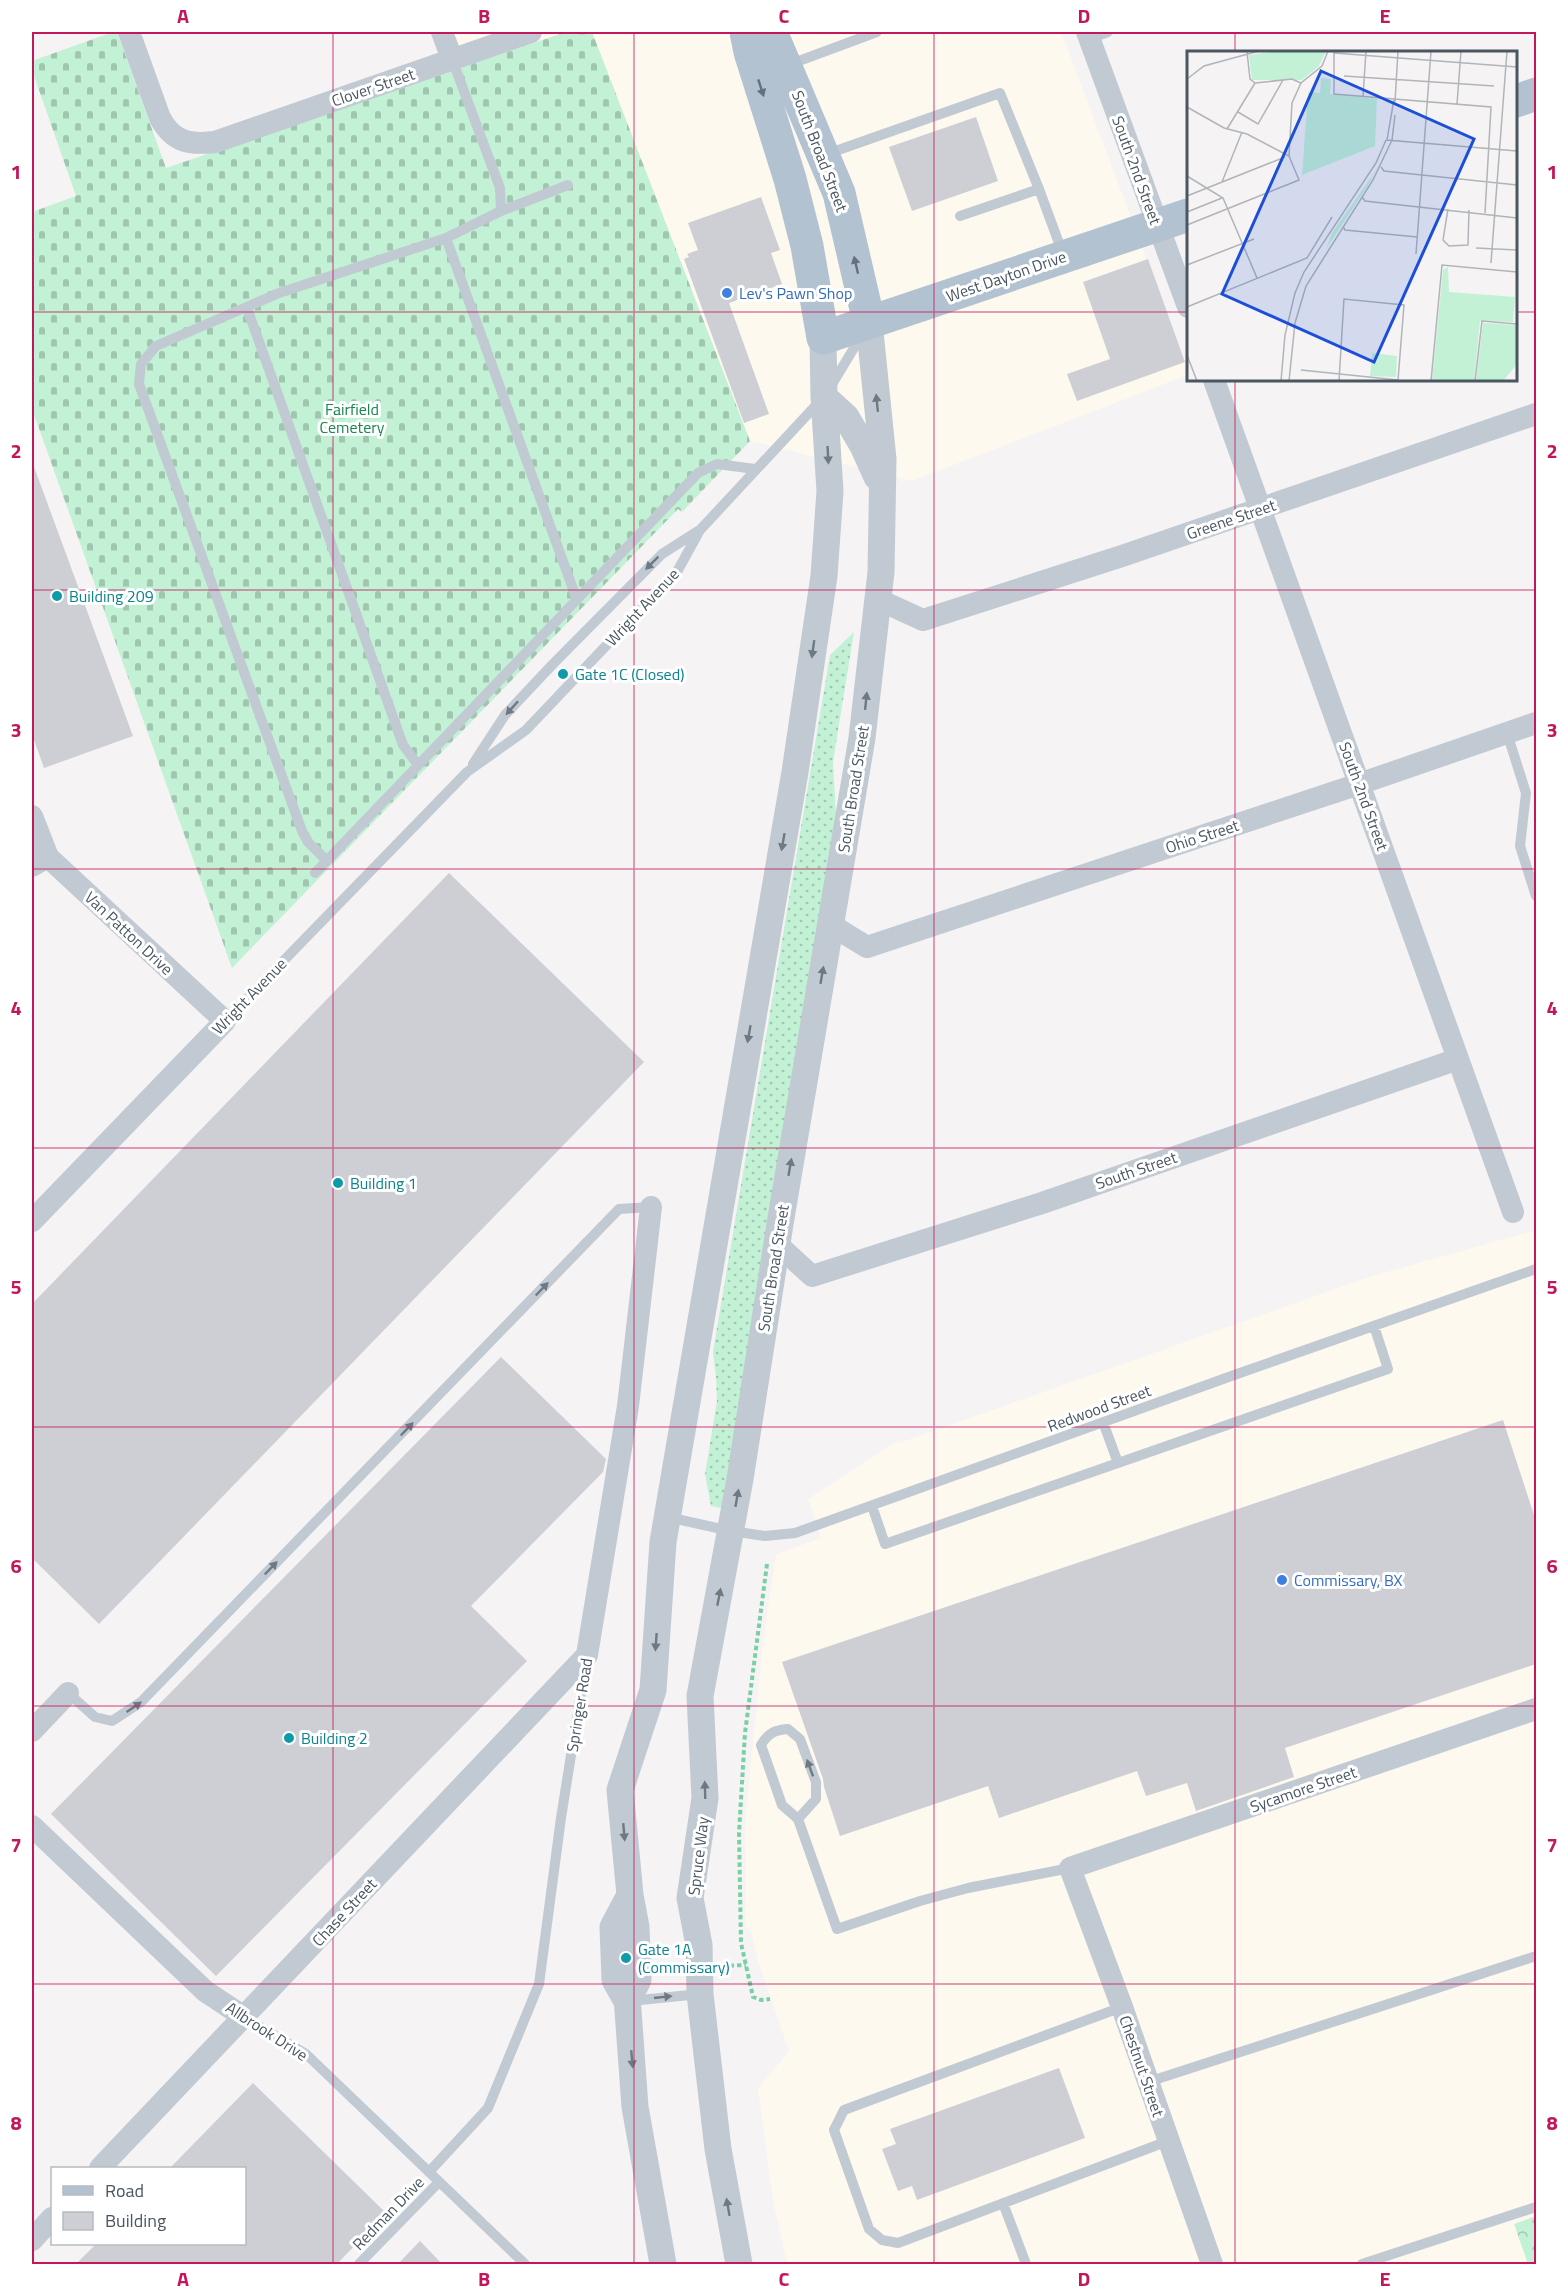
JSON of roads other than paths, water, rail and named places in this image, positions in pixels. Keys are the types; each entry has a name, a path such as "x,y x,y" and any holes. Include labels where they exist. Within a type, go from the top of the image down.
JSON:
{"main road":[{"name":"South Broad Street","path":"746,32 750,52 790,179 807,246 823,338"},
{"name":"South Broad Street","path":"771,32 839,193 869,322"},
{"path":"1517,100 1536,94"},
{"name":"West Dayton Drive","path":"823,338 1187,214"}],"street":[{"name":"Clover Street","path":"129,32 160,117 167,130 186,142 199,143 215,142 531,32"},
{"path":"442,32 452,59"},
{"name":"South 2nd Street","path":"1095,34 1157,225 1187,304"},
{"name":"South Broad Street","path":"729,1543 862,738 881,572 883,459 869,322"},
{"name":"South Broad Street","path":"665,1529 795,772 824,576 830,491 823,338"},
{"name":"South 2nd Street","path":"1214,381 1513,1212"},
{"path":"824,397 846,417 863,446 882,488"},
{"name":"Greene Street","path":"877,599 923,620 1260,509 1536,414"},
{"name":"Ohio Street","path":"831,925 867,947 1536,723"},
{"path":"32,816 40,862"},
{"name":"Van Patton Drive","path":"40,862 225,1022"},
{"name":"Wright Avenue","path":"32,1221 225,1022"},
{"name":"South Street","path":"777,1244 812,1276 1042,1203 1458,1059"},
{"name":"Springer Road","path":"587,1655 628,1406 651,1206"},
{"path":"663,2265 635,2107 623,1927 630,1895 620,1790 653,1690 665,1529"},
{"name":"Spruce Way","path":"729,1543 700,1696 705,1798 690,1898 699,1945 700,1994 718,2149 739,2265"},
{"name":"Chase Street","path":"102,2167 587,1655"},
{"path":"32,1731 68,1693"},
{"name":"Sycamore Street","path":"1070,1868 1536,1709"},
{"name":"Allbrook Drive","path":"32,1826 205,1991 244,2017"},
{"name":"Chestnut Street","path":"1070,1868 1122,2007 1212,2265"},
{"path":"32,2240 51,2219"}],"lane":[{"path":"787,66 878,32"},
{"path":"452,59 500,188 501,212"},
{"path":"824,155 1000,93 1064,255"},
{"path":"327,861 308,842 302,831 139,384 141,364 156,346 300,286 446,238 501,212 568,185"},
{"path":"960,216 1039,189"},
{"path":"446,238 577,600"},
{"path":"247,309 403,745 418,765"},
{"name":"Wright Avenue","path":"467,772 526,730 678,570 700,530 824,397 869,322"},
{"path":"315,873 698,473 717,464 755,469"},
{"name":"Wright Avenue","path":"225,1022 467,772 506,715 552,665 662,554 700,530"},
{"path":"1507,733 1525,784 1526,801 1521,846 1536,896"},
{"path":"68,1693 95,1718 112,1721 141,1702 619,1209 651,1206"},
{"name":"Redwood Street","path":"665,1529 729,1543 795,1533 1536,1269"},
{"path":"872,1506 885,1544 1388,1369 1374,1326"},
{"path":"1103,1422 1118,1463"},
{"name":"Springer Road","path":"429,2172 488,2108 539,1984 561,1818 587,1655"},
{"path":"798,1819 816,1799 816,1782 800,1739 788,1729 777,1730 766,1736 762,1745 782,1805 798,1819 837,1929 920,1901 968,1888 1070,1868"},
{"path":"1148,2082 1536,1956"},
{"path":"627,2001 700,1994"},
{"path":"1122,2007 844,2110 834,2130 869,2229 882,2240 898,2243 1168,2141"},
{"name":"Allbrook Drive","path":"244,2017 306,2054 525,2265"},
{"name":"Redman Drive","path":"358,2265 439,2182"},
{"path":"1003,2203 1026,2265"},
{"path":"1362,2265 1536,2207"}],"place":[{"name":"Lev's Pawn Shop","path":"727,293"},
{"name":"Building 209","path":"57,596"},
{"name":"Gate 1C (Closed)","path":"563,674"},
{"name":"Building 1","path":"338,1183"},
{"name":"Commissary, BX","path":"1282,1580"},
{"name":"Building 2","path":"289,1738"},
{"name":"Gate 1A (Commissary)","path":"626,1958"}],"park label":[{"name":"Fairfield Cemetery","path":"352,418"}]}
